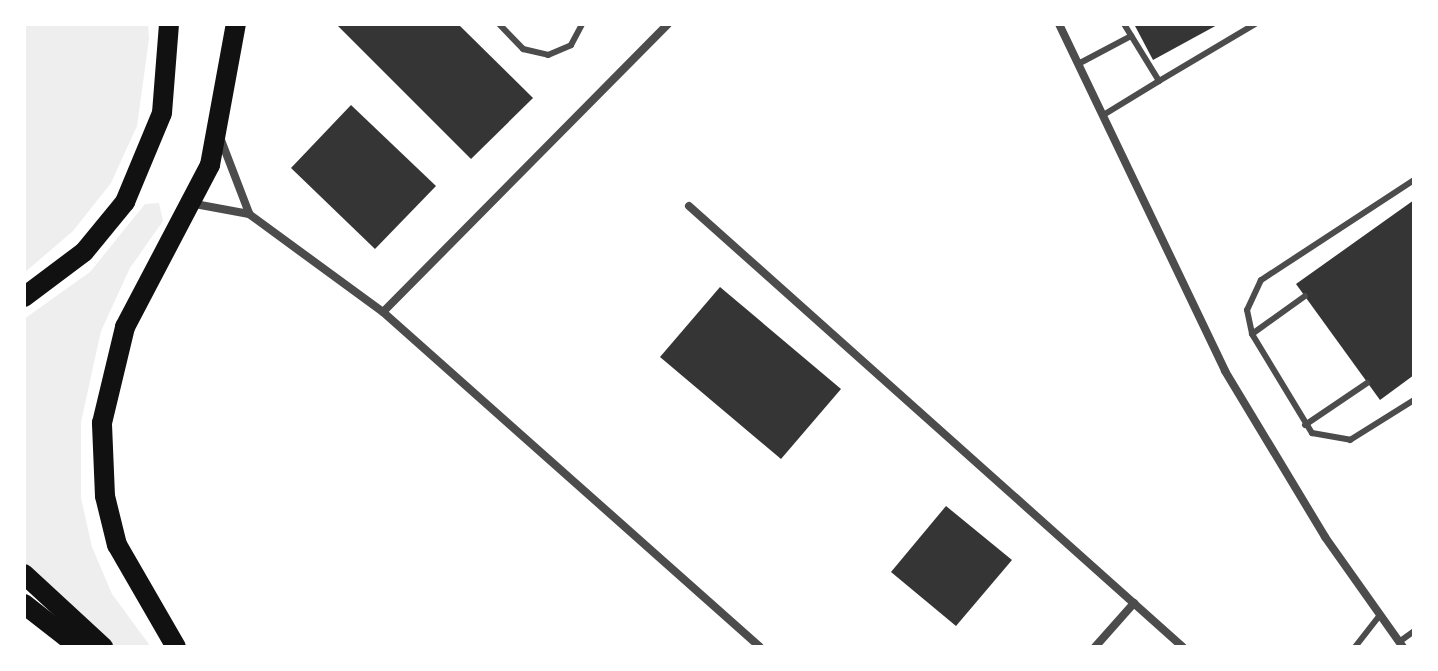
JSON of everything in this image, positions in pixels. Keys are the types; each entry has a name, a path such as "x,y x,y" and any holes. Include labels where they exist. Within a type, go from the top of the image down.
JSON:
{"main road":[{"path":"24,297 84,252 130,192 162,113 169,24"},
{"path":"176,647 117,545 101,435 125,327 195,204 219,135 236,24"},
{"path":"24,574 103,647"},
{"path":"24,604 79,647"}],"street":[{"path":"383,312 668,24"},
{"path":"1059,24 1105,114 1225,371 1379,616 1401,644"},
{"path":"219,135 249,214"},
{"path":"195,204 249,214 383,312 760,647"},
{"path":"689,206 1183,647"},
{"path":"1095,647 1134,603"}],"lane":[{"path":"499,24 523,49 548,55 571,45 582,24"},
{"path":"1124,24 1159,81"},
{"path":"1105,114 1255,24"},
{"path":"1080,63 1131,36"},
{"path":"1414,180 1261,280 1247,310 1252,334 1305,425 1324,439 1350,440 1414,400"},
{"path":"1252,334 1305,296"},
{"path":"1305,425 1367,383"},
{"path":"1355,647 1379,616"},
{"path":"1401,644 1414,631"}],"shaded area":[{"path":"24,24 148,24 149,39 137,126 111,183 73,231 24,273"},
{"path":"159,203 163,221 130,268 101,331 81,422 81,498 92,547 112,594 151,647 116,647 24,563 24,319 90,272 145,204"}],"building":[{"path":"336,24 458,24 533,98 471,159"},
{"path":"1134,24 1219,24 1153,60"},
{"path":"351,105 436,186 375,249 291,168"},
{"path":"1414,200 1414,375 1380,400 1296,284"},
{"path":"720,287 841,389 781,459 660,357"},
{"path":"946,506 1012,560 956,626 891,572"}]}
